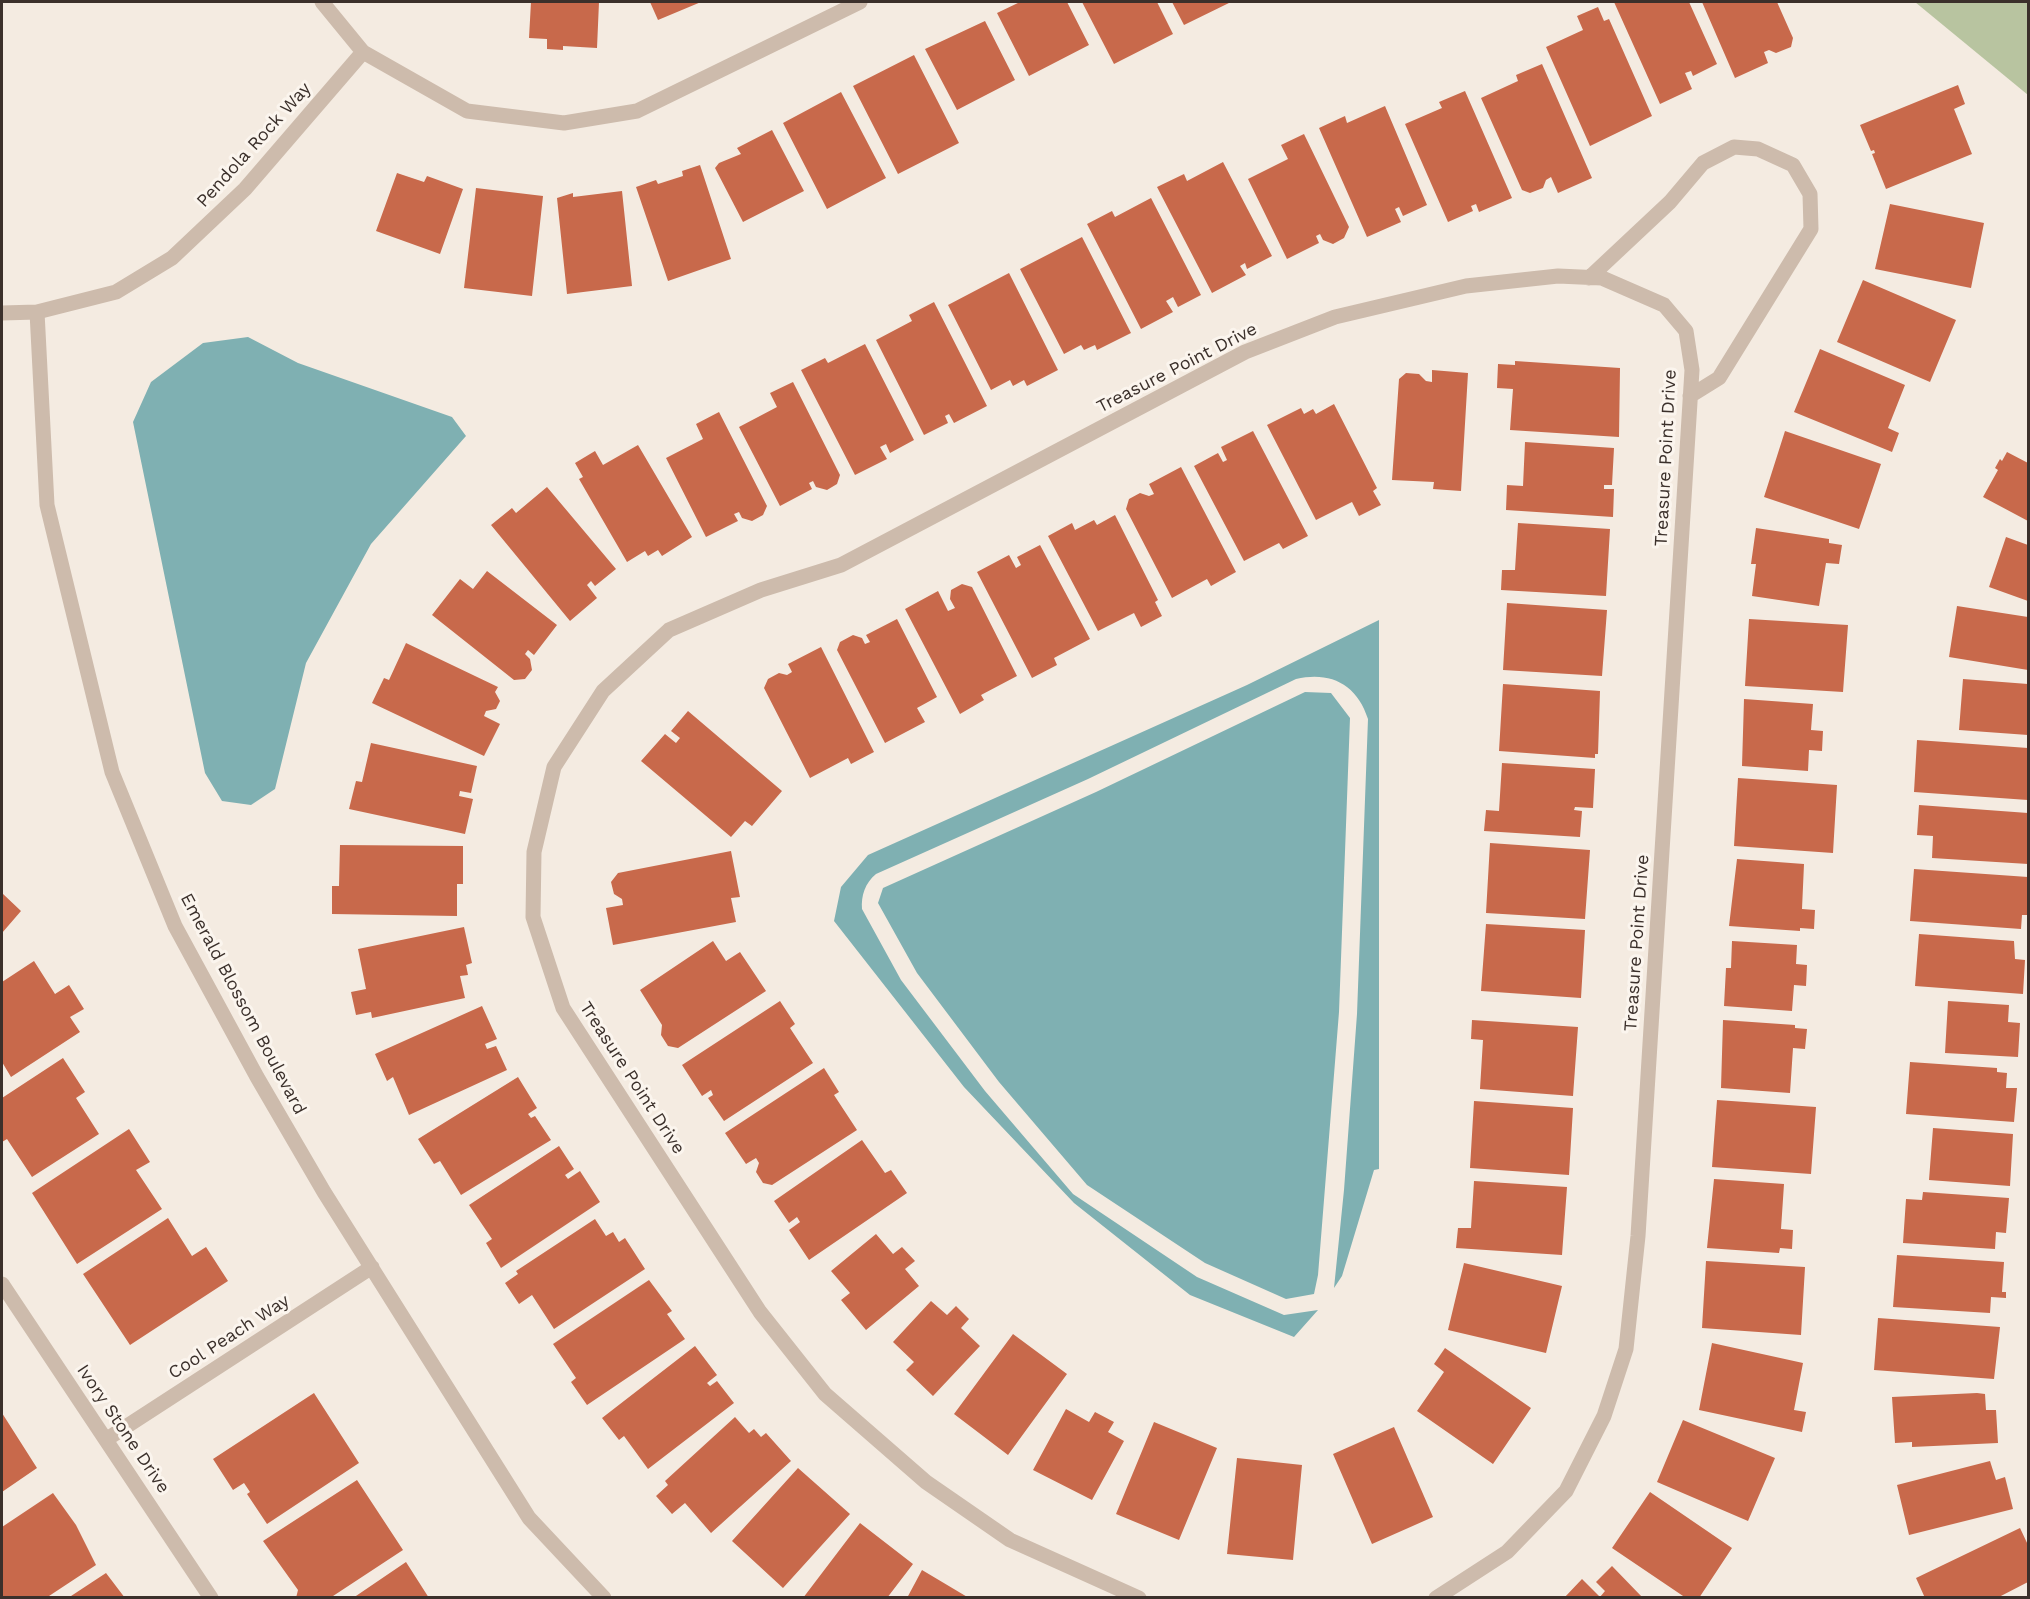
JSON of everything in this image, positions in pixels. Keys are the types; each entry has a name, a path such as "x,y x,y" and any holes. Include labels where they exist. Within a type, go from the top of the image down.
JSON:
{"street":[{"path":"322,2 363,52 467,111 564,123 637,111 860,2"},
{"name":"Pendola Rock Way","path":"2,314 37,312 116,292 172,258 245,189 363,52"},
{"path":"1589,278 1670,202 1703,163 1734,147 1758,148 1793,165 1810,194 1811,229 1719,378 1690,396"},
{"name":"Treasure Point Drive","path":"1139,1598 1010,1540 926,1482 825,1394 759,1312 563,1008 534,917 534,852 554,767 603,691 669,630 761,590 841,565 1245,352 1335,317 1466,286 1558,276 1602,278 1664,305 1686,331 1692,370 1638,1236 1626,1349 1604,1416 1566,1491 1507,1552 1436,1598"},
{"name":"Emerald Blossom Boulevard","path":"37,312 47,505 112,772 175,926 257,1077 372,1267 529,1518 604,1598"},
{"name":"Cool Peach Way","path":"107,1439 372,1267"},
{"name":"Ivory Stone Drive","path":"2,1284 211,1598"}],"green space":[{"path":"1915,2 2028,2 2028,95"}],"water":[{"path":"248,337 298,363 452,417 466,436 371,544 306,663 275,789 251,805 222,801 205,773 133,422 151,382 203,343"},
{"path":"1379,620 1379,1169 1374,1170 1342,1276 1334,1288 1357,1014 1368,719 1357,697 1349,689 1331,679 1308,677 1296,679 1088,779 876,874 866,886 862,899 862,909 901,980 985,1091 1073,1194 1197,1277 1284,1315 1318,1310 1294,1337 1190,1295 1074,1203 964,1087 834,921 841,887 868,855 1247,685"},
{"path":"1305,692 1331,693 1350,718 1339,1012 1318,1275 1314,1294 1286,1299 1205,1263 1087,1185 999,1082 917,973 878,903 883,888 1096,792"}],"building":[{"path":"531,2 599,2 597,48 563,46 563,50 547,49 547,39 529,38"},
{"path":"650,2 701,2 658,20"},
{"path":"1020,2 1067,2 1089,45 1029,76 997,13"},
{"path":"1082,2 1157,2 1173,34 1114,64"},
{"path":"1172,2 1231,2 1184,25"},
{"path":"1614,2 1689,2 1717,64 1693,76 1691,71 1685,73 1692,89 1660,104"},
{"path":"1702,2 1777,2 1793,38 1791,47 1776,53 1769,50 1764,52 1768,63 1735,78"},
{"path":"1598,7 1604,21 1609,19 1652,116 1590,146 1546,47 1583,30 1577,16"},
{"path":"985,21 1015,80 957,110 925,49"},
{"path":"914,55 959,143 898,174 853,86"},
{"path":"1542,64 1592,178 1558,193 1551,177 1546,180 1543,188 1530,193 1522,190 1481,98 1518,81 1516,75"},
{"path":"1958,85 1965,104 1954,109 1972,154 1886,189 1872,154 1875,153 1874,150 1871,151 1860,125"},
{"path":"1465,91 1512,198 1479,212 1476,204 1471,206 1473,211 1448,222 1405,124 1442,108 1439,102"},
{"path":"841,92 886,178 827,209 783,123"},
{"path":"1385,106 1427,205 1403,216 1399,207 1395,209 1401,222 1367,237 1319,128 1345,116 1347,123"},
{"path":"772,130 804,191 743,222 715,168 719,163 741,154 737,148"},
{"path":"1304,134 1349,227 1344,238 1333,244 1323,240 1320,234 1316,236 1319,243 1287,259 1248,179 1288,159 1281,145"},
{"path":"1223,162 1272,256 1247,269 1245,263 1240,266 1246,275 1212,293 1157,187 1184,174 1187,181"},
{"path":"700,165 731,259 668,281 636,187 656,180 658,184 683,176 682,171"},
{"path":"397,173 424,182 427,176 463,189 440,254 376,231"},
{"path":"476,188 543,196 532,296 464,288"},
{"path":"622,191 632,286 567,294 557,198 573,193 573,197"},
{"path":"1151,198 1201,295 1178,307 1173,297 1166,301 1173,312 1141,329 1087,224 1112,211 1115,217"},
{"path":"1890,204 1984,223 1971,288 1875,269"},
{"path":"1082,237 1131,333 1097,350 1095,345 1084,350 1081,345 1064,354 1020,269"},
{"path":"1009,273 1058,370 1027,386 1024,380 1013,386 1010,380 991,390 948,305"},
{"path":"1863,280 1956,320 1930,382 1837,342"},
{"path":"934,302 987,406 954,423 949,414 945,416 948,423 924,435 876,340 912,321 909,315"},
{"path":"865,344 914,440 890,453 886,444 880,447 887,459 855,475 801,370 825,358 828,363"},
{"path":"1820,349 1905,385 1888,428 1899,433 1892,452 1794,412"},
{"path":"1515,361 1620,368 1619,437 1510,430 1513,389 1497,388 1498,364 1515,365"},
{"path":"1432,370 1468,373 1461,491 1433,489 1434,482 1392,480 1399,379 1406,373 1419,374 1426,381 1432,382"},
{"path":"793,382 840,475 837,484 827,490 816,487 813,481 809,483 812,489 780,506 739,427 777,407 770,393"},
{"path":"1334,404 1377,488 1373,491 1381,505 1359,516 1352,502 1316,520 1267,425 1301,408 1304,414 1313,409 1316,414"},
{"path":"719,412 767,506 763,515 752,521 742,518 739,512 734,514 738,521 706,537 666,458 703,439 696,424"},
{"path":"1253,431 1308,536 1283,549 1279,543 1244,561 1194,466 1218,453 1223,462 1227,460 1221,447"},
{"path":"1785,431 1881,464 1859,529 1764,497"},
{"path":"1525,442 1614,448 1612,485 1604,485 1604,489 1614,489 1613,517 1506,510 1507,485 1523,486"},
{"path":"638,445 692,537 662,556 658,550 648,556 645,551 627,562 579,479 583,477 575,463 595,451 603,465"},
{"path":"2007,452 2028,463 2028,521 1983,497 1998,470 1995,468"},
{"path":"1181,467 1236,572 1211,586 1207,579 1172,598 1126,509 1129,499 1140,493 1149,496 1154,494 1149,484"},
{"path":"547,487 616,569 595,586 591,581 587,585 597,598 570,621 491,525 512,508 516,513"},
{"path":"1115,515 1158,600 1155,602 1162,616 1141,627 1134,613 1098,631 1048,536 1072,523 1075,530 1094,520 1097,525"},
{"path":"1518,523 1610,529 1606,596 1501,590 1502,570 1515,570"},
{"path":"1756,528 1829,539 1829,543 1842,545 1839,564 1826,563 1819,606 1752,596 1756,564 1751,564"},
{"path":"2006,537 2028,545 2028,601 1989,587"},
{"path":"1040,545 1090,639 1054,658 1057,665 1032,678 977,572 1009,555 1016,568 1021,565 1017,557"},
{"path":"487,571 557,625 534,655 528,650 525,654 530,659 532,670 525,679 514,680 432,615 460,579 473,589"},
{"path":"962,584 972,587 1017,676 981,695 984,700 960,714 905,609 938,591 948,611 955,608 950,599 951,590"},
{"path":"1507,603 1607,610 1602,676 1503,670"},
{"path":"1957,606 2028,617 2028,670 1949,657"},
{"path":"897,619 937,697 917,708 925,722 885,743 837,650 840,642 853,635 862,638 865,644 870,642 866,635"},
{"path":"1749,619 1848,625 1843,692 1745,686"},
{"path":"406,643 498,687 495,692 500,701 496,709 486,711 484,716 500,724 484,756 372,703 384,678 389,680"},
{"path":"821,647 874,752 851,764 848,758 810,778 764,688 768,679 779,673 787,675 792,672 788,664"},
{"path":"1963,679 2028,684 2028,735 1959,730"},
{"path":"1503,684 1600,691 1598,754 1595,754 1595,758 1499,751"},
{"path":"1744,699 1813,704 1811,730 1823,731 1822,751 1809,750 1808,771 1742,766"},
{"path":"688,711 782,791 752,826 745,821 731,837 641,761 665,734 676,743 680,738 671,731"},
{"path":"1917,740 2028,748 2028,800 1914,792"},
{"path":"371,743 477,766 471,793 460,791 459,796 473,799 465,834 349,809 356,781 362,782"},
{"path":"1502,763 1595,769 1593,808 1575,807 1574,810 1582,811 1580,837 1484,831 1486,810 1499,811"},
{"path":"1738,778 1837,785 1833,853 1734,846"},
{"path":"1919,805 2028,813 2028,864 1932,858 1933,836 1917,835"},
{"path":"1490,843 1590,850 1585,919 1486,913"},
{"path":"340,845 463,846 463,884 457,884 457,916 332,914 332,886 339,886"},
{"path":"731,851 740,897 731,898 736,922 613,945 606,908 623,905 622,899 614,894 611,882 618,873"},
{"path":"1737,859 1804,864 1802,909 1815,910 1814,929 1800,928 1800,931 1729,926"},
{"path":"1914,869 2028,877 2027,915 2022,915 2021,929 1910,921"},
{"path":"2,893 21,911 2,933"},
{"path":"1486,924 1585,930 1581,998 1481,991"},
{"path":"464,927 472,963 466,965 468,975 460,976 465,998 372,1018 371,1012 356,1015 351,992 366,989 358,949"},
{"path":"1919,934 2014,941 2015,959 2025,960 2023,994 1915,986"},
{"path":"713,941 726,961 740,952 766,991 678,1048 668,1046 661,1035 662,1025 640,990"},
{"path":"1732,941 1797,945 1796,964 1807,965 1806,986 1794,985 1792,1011 1724,1006 1726,968 1731,968"},
{"path":"34,961 55,994 69,985 84,1009 70,1017 80,1032 11,1077 2,1062 2,982"},
{"path":"780,1001 795,1024 790,1028 813,1063 724,1121 708,1098 713,1095 711,1090 702,1096 682,1065"},
{"path":"1948,1001 2009,1005 2008,1022 2020,1023 2018,1057 1945,1053"},
{"path":"482,1006 497,1039 485,1044 487,1049 496,1046 507,1070 409,1115 393,1077 387,1081 375,1054"},
{"path":"1472,1020 1578,1027 1573,1096 1480,1089 1483,1040 1471,1039"},
{"path":"1723,1020 1795,1025 1795,1028 1807,1029 1805,1049 1793,1048 1790,1093 1721,1088"},
{"path":"63,1058 85,1092 76,1098 99,1134 32,1177 7,1139 2,1142 2,1098"},
{"path":"1910,1062 1997,1068 1997,1072 2007,1073 2006,1088 2017,1088 2014,1122 1906,1114"},
{"path":"824,1068 839,1092 834,1095 857,1130 772,1185 763,1183 756,1172 759,1163 756,1158 746,1164 725,1133"},
{"path":"518,1077 537,1108 528,1114 531,1118 535,1116 551,1140 461,1195 440,1161 434,1164 418,1139"},
{"path":"1717,1100 1816,1107 1811,1174 1712,1167"},
{"path":"1474,1101 1573,1108 1569,1175 1470,1168"},
{"path":"1933,1128 2013,1134 2010,1186 1929,1180"},
{"path":"129,1129 150,1162 136,1170 162,1209 77,1264 32,1193"},
{"path":"862,1140 885,1173 891,1170 907,1193 809,1260 789,1230 800,1222 797,1217 789,1223 774,1201"},
{"path":"559,1146 574,1169 565,1175 568,1179 580,1171 600,1202 501,1268 486,1243 492,1239 469,1205"},
{"path":"1714,1179 1784,1184 1781,1229 1793,1230 1792,1249 1780,1248 1779,1253 1707,1248"},
{"path":"1474,1181 1567,1187 1562,1255 1456,1248 1458,1228 1471,1228"},
{"path":"1923,1192 2009,1198 2006,1233 1996,1232 1995,1249 1903,1243 1906,1199 1922,1200"},
{"path":"168,1218 192,1256 206,1247 228,1281 130,1345 83,1274"},
{"path":"595,1219 606,1236 613,1232 619,1242 625,1238 645,1269 554,1329 532,1295 519,1304 505,1283 518,1274 516,1271"},
{"path":"876,1234 893,1254 902,1247 915,1261 905,1269 919,1286 866,1330 841,1300 850,1293 831,1271"},
{"path":"1897,1255 2004,1262 2002,1292 2006,1292 2006,1298 1991,1297 1990,1313 1893,1307"},
{"path":"1706,1261 1805,1267 1801,1335 1702,1328"},
{"path":"1464,1263 1562,1286 1546,1353 1448,1330"},
{"path":"649,1280 672,1311 667,1314 685,1339 587,1405 571,1382 576,1378 553,1344"},
{"path":"931,1301 947,1315 956,1306 969,1319 961,1328 980,1346 933,1396 906,1370 914,1362 893,1342"},
{"path":"1878,1318 2000,1327 1994,1379 1874,1370"},
{"path":"1013,1334 1067,1374 1008,1455 954,1414"},
{"path":"1712,1343 1803,1363 1794,1410 1806,1412 1802,1432 1699,1410"},
{"path":"695,1346 717,1375 707,1383 710,1386 717,1381 734,1403 648,1469 624,1436 619,1440 602,1418"},
{"path":"1445,1348 1531,1408 1493,1464 1417,1411 1444,1372 1434,1364"},
{"path":"314,1393 359,1463 267,1524 247,1494 250,1492 244,1483 233,1490 213,1459"},
{"path":"1985,1394 1986,1410 1996,1410 1998,1443 1912,1447 1912,1442 1895,1443 1892,1397"},
{"path":"1066,1409 1089,1422 1095,1412 1114,1422 1108,1432 1124,1441 1092,1500 1033,1470"},
{"path":"2,1413 37,1468 2,1492"},
{"path":"735,1417 749,1433 754,1429 761,1437 766,1433 791,1461 711,1533 685,1503 672,1514 656,1496 668,1485 665,1481"},
{"path":"1683,1420 1775,1458 1748,1521 1657,1482"},
{"path":"1154,1422 1217,1448 1179,1540 1116,1514"},
{"path":"1394,1427 1433,1517 1372,1544 1333,1454"},
{"path":"1237,1458 1302,1465 1293,1560 1227,1554"},
{"path":"1990,1461 1996,1480 2005,1477 2013,1509 1909,1535 1897,1485"},
{"path":"798,1468 850,1514 783,1588 732,1541"},
{"path":"357,1480 403,1550 330,1598 296,1598 298,1590 263,1541"},
{"path":"1650,1492 1732,1548 1699,1598 1686,1598 1612,1548"},
{"path":"53,1493 76,1525 96,1565 46,1598 2,1598 2,1527"},
{"path":"860,1523 913,1564 887,1598 803,1598"},
{"path":"2020,1528 2028,1545 2028,1582 1997,1598 1925,1598 1916,1578"},
{"path":"406,1562 429,1598 353,1598"},
{"path":"1612,1566 1643,1598 1564,1598 1582,1579 1600,1597 1605,1591 1596,1582"},
{"path":"922,1570 969,1598 907,1598"},
{"path":"106,1573 125,1598 68,1598"}]}
